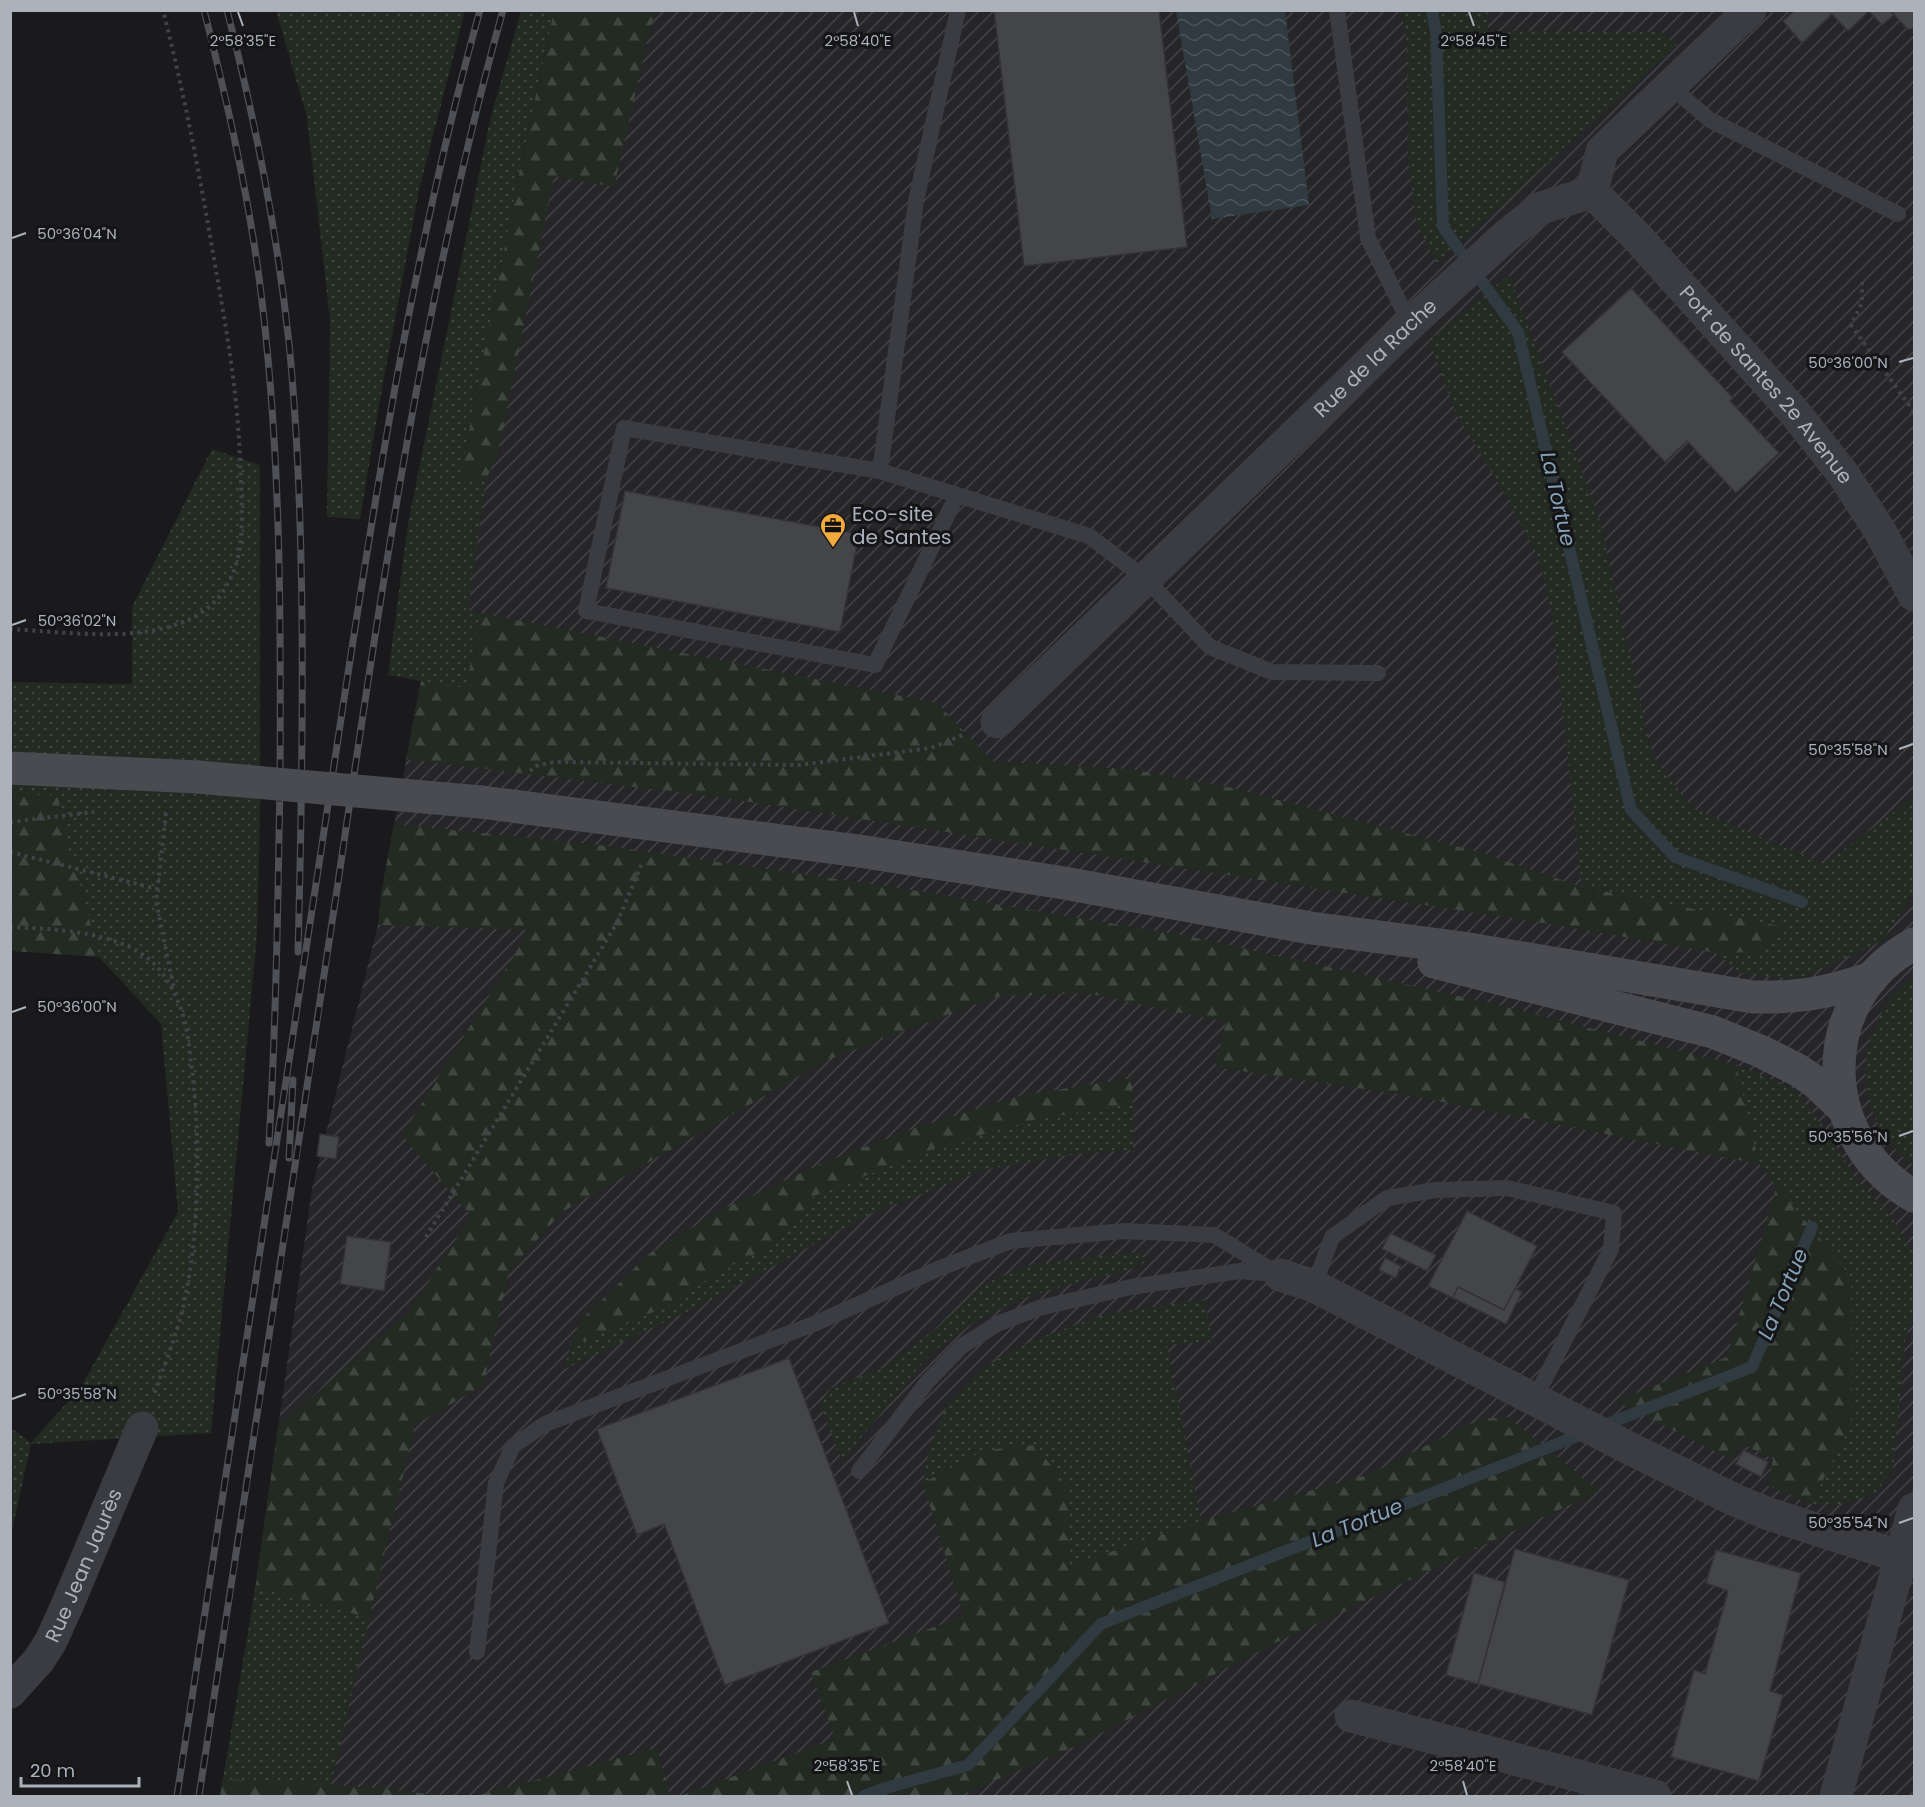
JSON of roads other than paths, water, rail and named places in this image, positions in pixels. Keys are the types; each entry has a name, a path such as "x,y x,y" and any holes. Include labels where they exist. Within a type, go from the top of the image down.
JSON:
{"main road":[{"path":"10,768 198,777 482,802 659,824 859,851 1064,883 1311,928 1474,950 1753,997 1809,996 1872,978"},
{"path":"1311,928 1494,978 1650,1014 1713,1032 1796,1069 1814,1081 1844,1108"},
{"path":"1911,1199 1866,1155 1853,1132 1844,1108 1839,1074 1841,1040 1853,1007 1872,978 1912,942"}],"street":[{"path":"1592,192 1602,151 1750,10"},
{"name":"Rue de la Rache","path":"997,722 1410,324 1507,235 1541,208 1592,192"},
{"name":"Port de Santes 2e Avenue","path":"1592,192 1637,237 1796,413 1843,474 1868,512 1914,595"},
{"path":"1280,1275 1314,1286 1548,1407 1737,1501 1769,1514 1908,1559"},
{"name":"Rue Jean Jaurès","path":"10,1692 39,1660 55,1633 142,1428"},
{"path":"1836,1797 1908,1559 1914,1509"},
{"path":"1351,1716 1655,1797"}],"lane":[{"path":"880,471 916,201 958,10"},
{"path":"1337,10 1368,238 1410,324"},
{"path":"1670,86 1710,120 1898,214"},
{"path":"957,495 875,665 586,611 624,428 880,471 1089,536 1146,579 1210,647 1272,672 1378,673"},
{"path":"1314,1286 1332,1237 1388,1198 1436,1190 1507,1188 1614,1213 1611,1249 1548,1407"},
{"path":"477,1652 496,1483 513,1446 545,1424 814,1324 930,1272 1011,1241 1124,1231 1214,1235 1280,1275"},
{"path":"859,1471 928,1381 962,1346 997,1324 1039,1308 1131,1287 1240,1271 1280,1275"}],"water":[{"path":"1176,11 1285,11 1309,205 1212,219"}],"waterway":[{"name":"La Tortue","path":"1432,10 1436,33 1443,227 1518,332 1631,810 1675,857 1802,902"},
{"name":"La Tortue","path":"864,1796 968,1765 1101,1624 1752,1367 1812,1227"}],"railway":[{"path":"204,10 236,147 255,250 267,347 276,471 280,595 280,782 275,1008 269,1143"},
{"path":"227,10 256,134 271,217 284,301 295,411 302,618 302,785 298,952"},
{"path":"177,1796 370,534 407,323 429,218 480,10"},
{"path":"199,1796 387,562 426,340 449,229 474,119 503,10"},
{"path":"289,1158 293,1080"}],"place":[{"name":"Eco-site de Santes","path":"833,549"}]}
